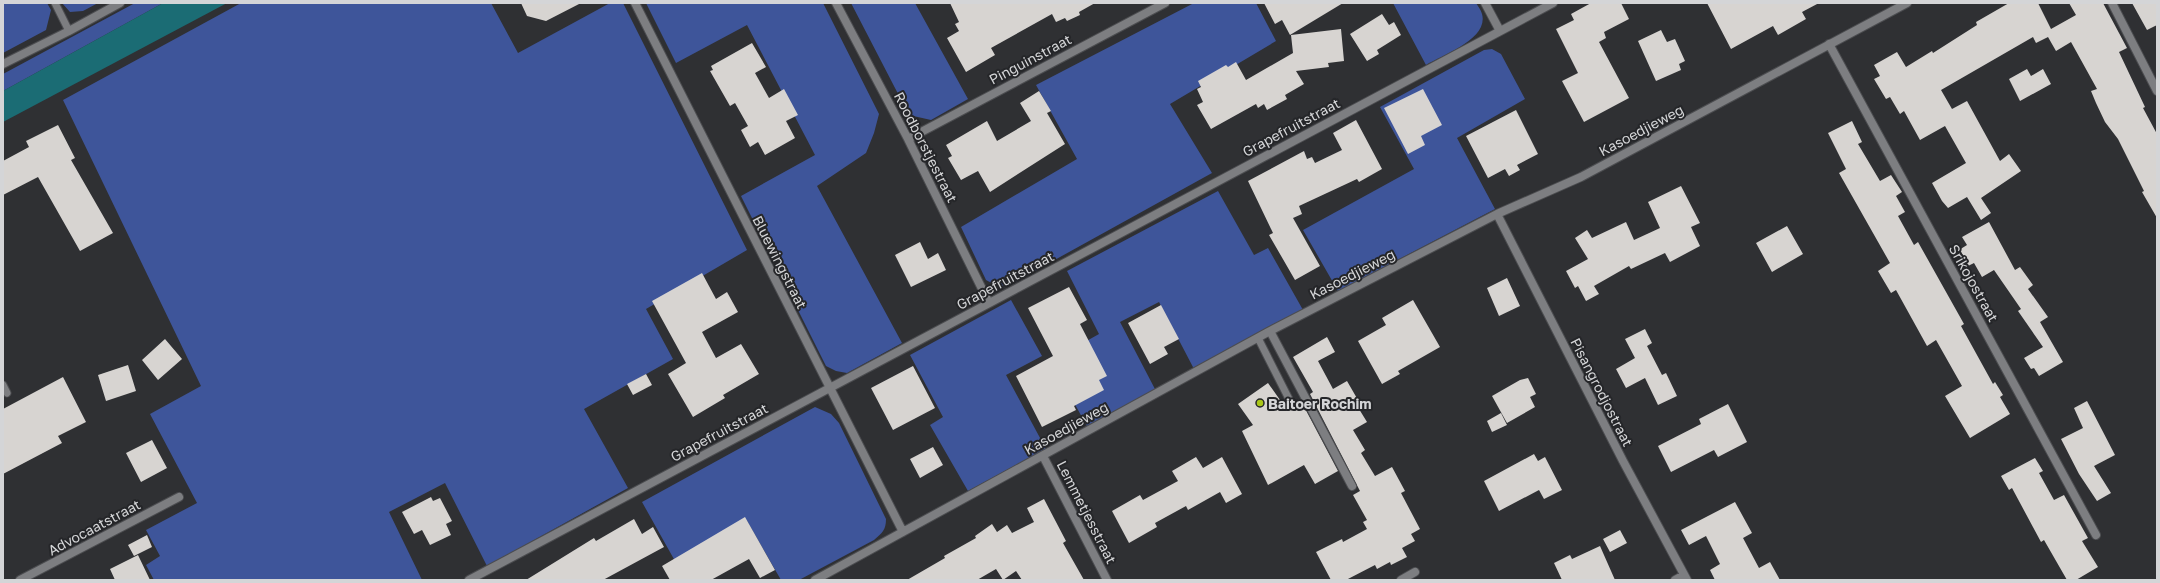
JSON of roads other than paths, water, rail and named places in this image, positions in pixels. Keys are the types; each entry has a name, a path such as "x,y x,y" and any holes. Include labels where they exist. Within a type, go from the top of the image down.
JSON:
{"street":[{"path":"3,64 70,31 120,3"},
{"name":"Bluewingstraat","path":"635,3 903,532"},
{"name":"Roodborstjestraat","path":"836,3 908,139 989,303"},
{"name":"Pinguinstraat","path":"908,139 1164,3"},
{"path":"1485,3 1500,31"},
{"name":"Grapefruitstraat","path":"469,580 1553,3"},
{"name":"Kasoedjieweg","path":"815,580 1270,331 1497,214 1581,177 1907,3"},
{"path":"2112,3 2157,91"},
{"name":"Srikojostraat","path":"1829,44 2096,535"},
{"name":"Pisangrodjostraat","path":"1497,214 1623,461 1685,577"},
{"path":"1270,331 1352,486"},
{"name":"Lemmetjesstraat","path":"1043,456 1107,580"},
{"name":"Advocaatstraat","path":"20,580 179,497"},
{"path":"1401,580 1415,572"},
{"path":"1675,580 1685,577"}],"lane":[{"path":"55,3 70,31"},
{"path":"1258,338 1289,399"},
{"path":"3,385 7,393"}],"place":[{"name":"Baitoer Rochim","path":"1260,403"}]}
